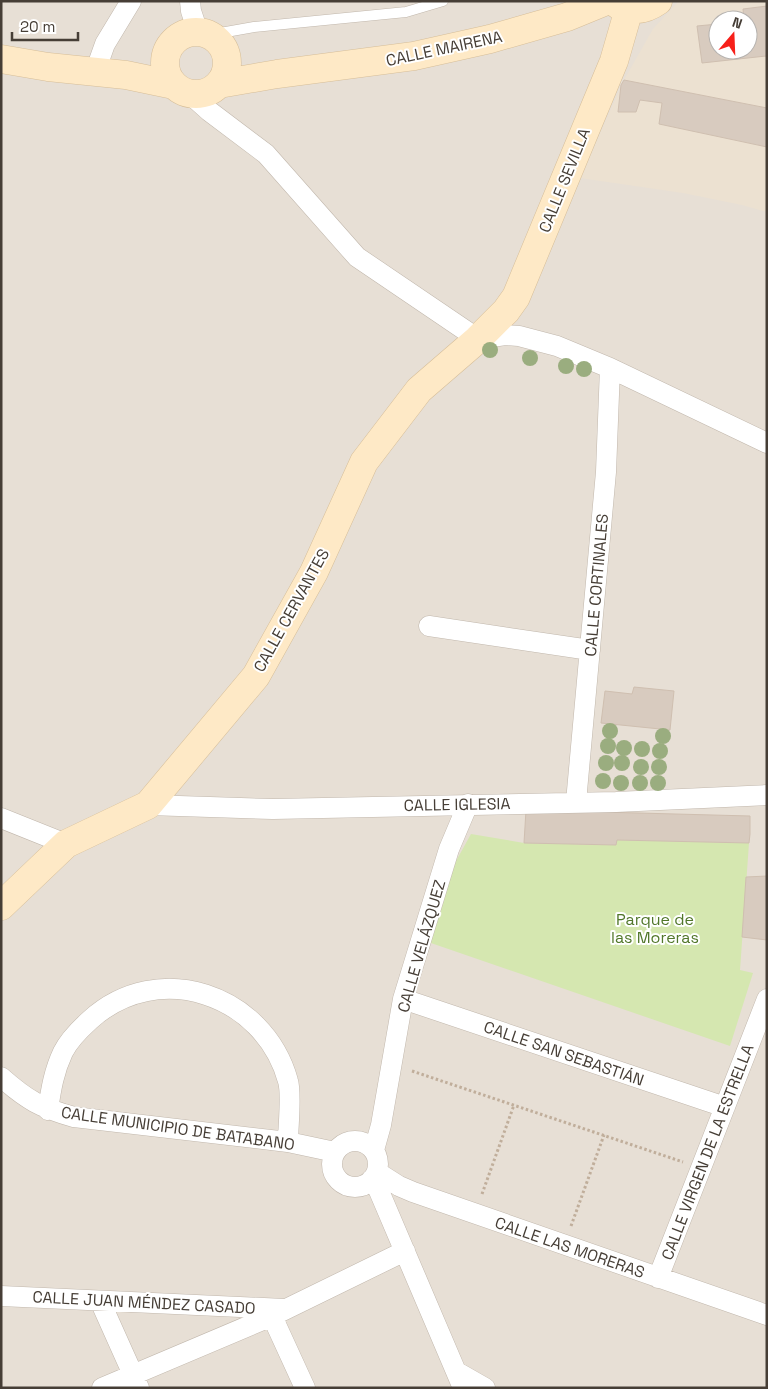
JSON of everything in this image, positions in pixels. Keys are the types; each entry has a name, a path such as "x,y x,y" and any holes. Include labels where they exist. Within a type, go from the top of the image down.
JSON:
{"main road":[{"name":"CALLE MAIRENA","path":"219,84 277,74 414,56 490,40 616,4 640,10 658,1"},
{"name":"CALLE SEVILLA","path":"478,338 506,311 524,281 614,60 616,4"},
{"path":"1,60 126,74 201,94 210,91 219,84 227,67 226,57 222,47 203,34 187,34 176,40 169,48 126,74"},
{"path":"169,48 165,65 168,76 182,89"},
{"name":"CALLE MAIRENA","path":"226,57 277,74"},
{"name":"CALLE CERVANTES","path":"1,906 66,844 148,805 256,676 314,572 364,462 419,390 478,338"}],"street":[{"path":"95,72 105,44 131,1"},
{"path":"190,1 190,11 203,34"},
{"path":"182,89 266,154 357,257 478,338 505,335 531,338 562,348 610,368 767,443"},
{"name":"CALLE CORTINALES","path":"576,802 606,472 610,368"},
{"path":"430,626 590,650"},
{"name":"CALLE IGLESIA","path":"148,805 273,809 616,802 767,795"},
{"name":"CALLE VELÁZQUEZ","path":"374,1150 381,1125 403,999 449,849 468,804"},
{"path":"1,818 66,844"},
{"path":"48,1110 52,1078 64,1050 79,1030 103,1008 131,996 158,989 190,990 216,997 243,1014 263,1032 280,1056 289,1084 288,1142"},
{"name":"CALLE SAN SEBASTIÁN","path":"403,999 725,1107"},
{"name":"CALLE VIRGEN DE LA ESTRELLA","path":"658,1278 767,999"},
{"name":"CALLE MUNICIPIO DE BATABANO","path":"1,1077 22,1095 48,1110 74,1117 288,1142 335,1152"},
{"path":"354,1141 368,1144 374,1150 378,1165 375,1176 366,1184 359,1186 344,1184 334,1173 333,1159 335,1152 340,1146 354,1141"},
{"path":"375,1176 460,1380 485,1388"},
{"name":"CALLE LAS MORERAS","path":"375,1176 476,1214 767,1316"},
{"path":"102,1388 136,1381 405,1251"},
{"name":"CALLE JUAN MÉNDEZ CASADO","path":"1,1296 280,1312"},
{"path":"100,1301 136,1381"},
{"path":"280,1312 305,1388"}],"lane":[{"path":"203,34 254,26 406,12 443,1"}],"path":[{"path":"392,1064 701,1168"},
{"path":"476,1214 514,1105"},
{"path":"565,1245 604,1135"}],"shaded area":[{"path":"1,1 767,1 767,1388 1,1388"},
{"path":"679,1 767,1 767,212 683,193 580,178 624,80 653,29"}],"green space":[{"name":"Parque de las Moreras","path":"471,834 524,843 615,845 617,840 749,843 740,970 753,973 730,1046 428,942 456,861"}],"building":[{"path":"767,6 767,59 766,56 758,57 758,10 743,9"},
{"path":"708,25 708,60 729,60 702,63 697,26"},
{"path":"624,80 767,108 767,147 659,124 662,103 640,100 636,112 618,112 621,85"},
{"path":"634,687 674,691 670,730 601,723 605,691 632,694"},
{"path":"526,810 750,816 749,843 617,840 616,845 524,843"},
{"path":"767,876 767,940 742,937 746,877"}]}
